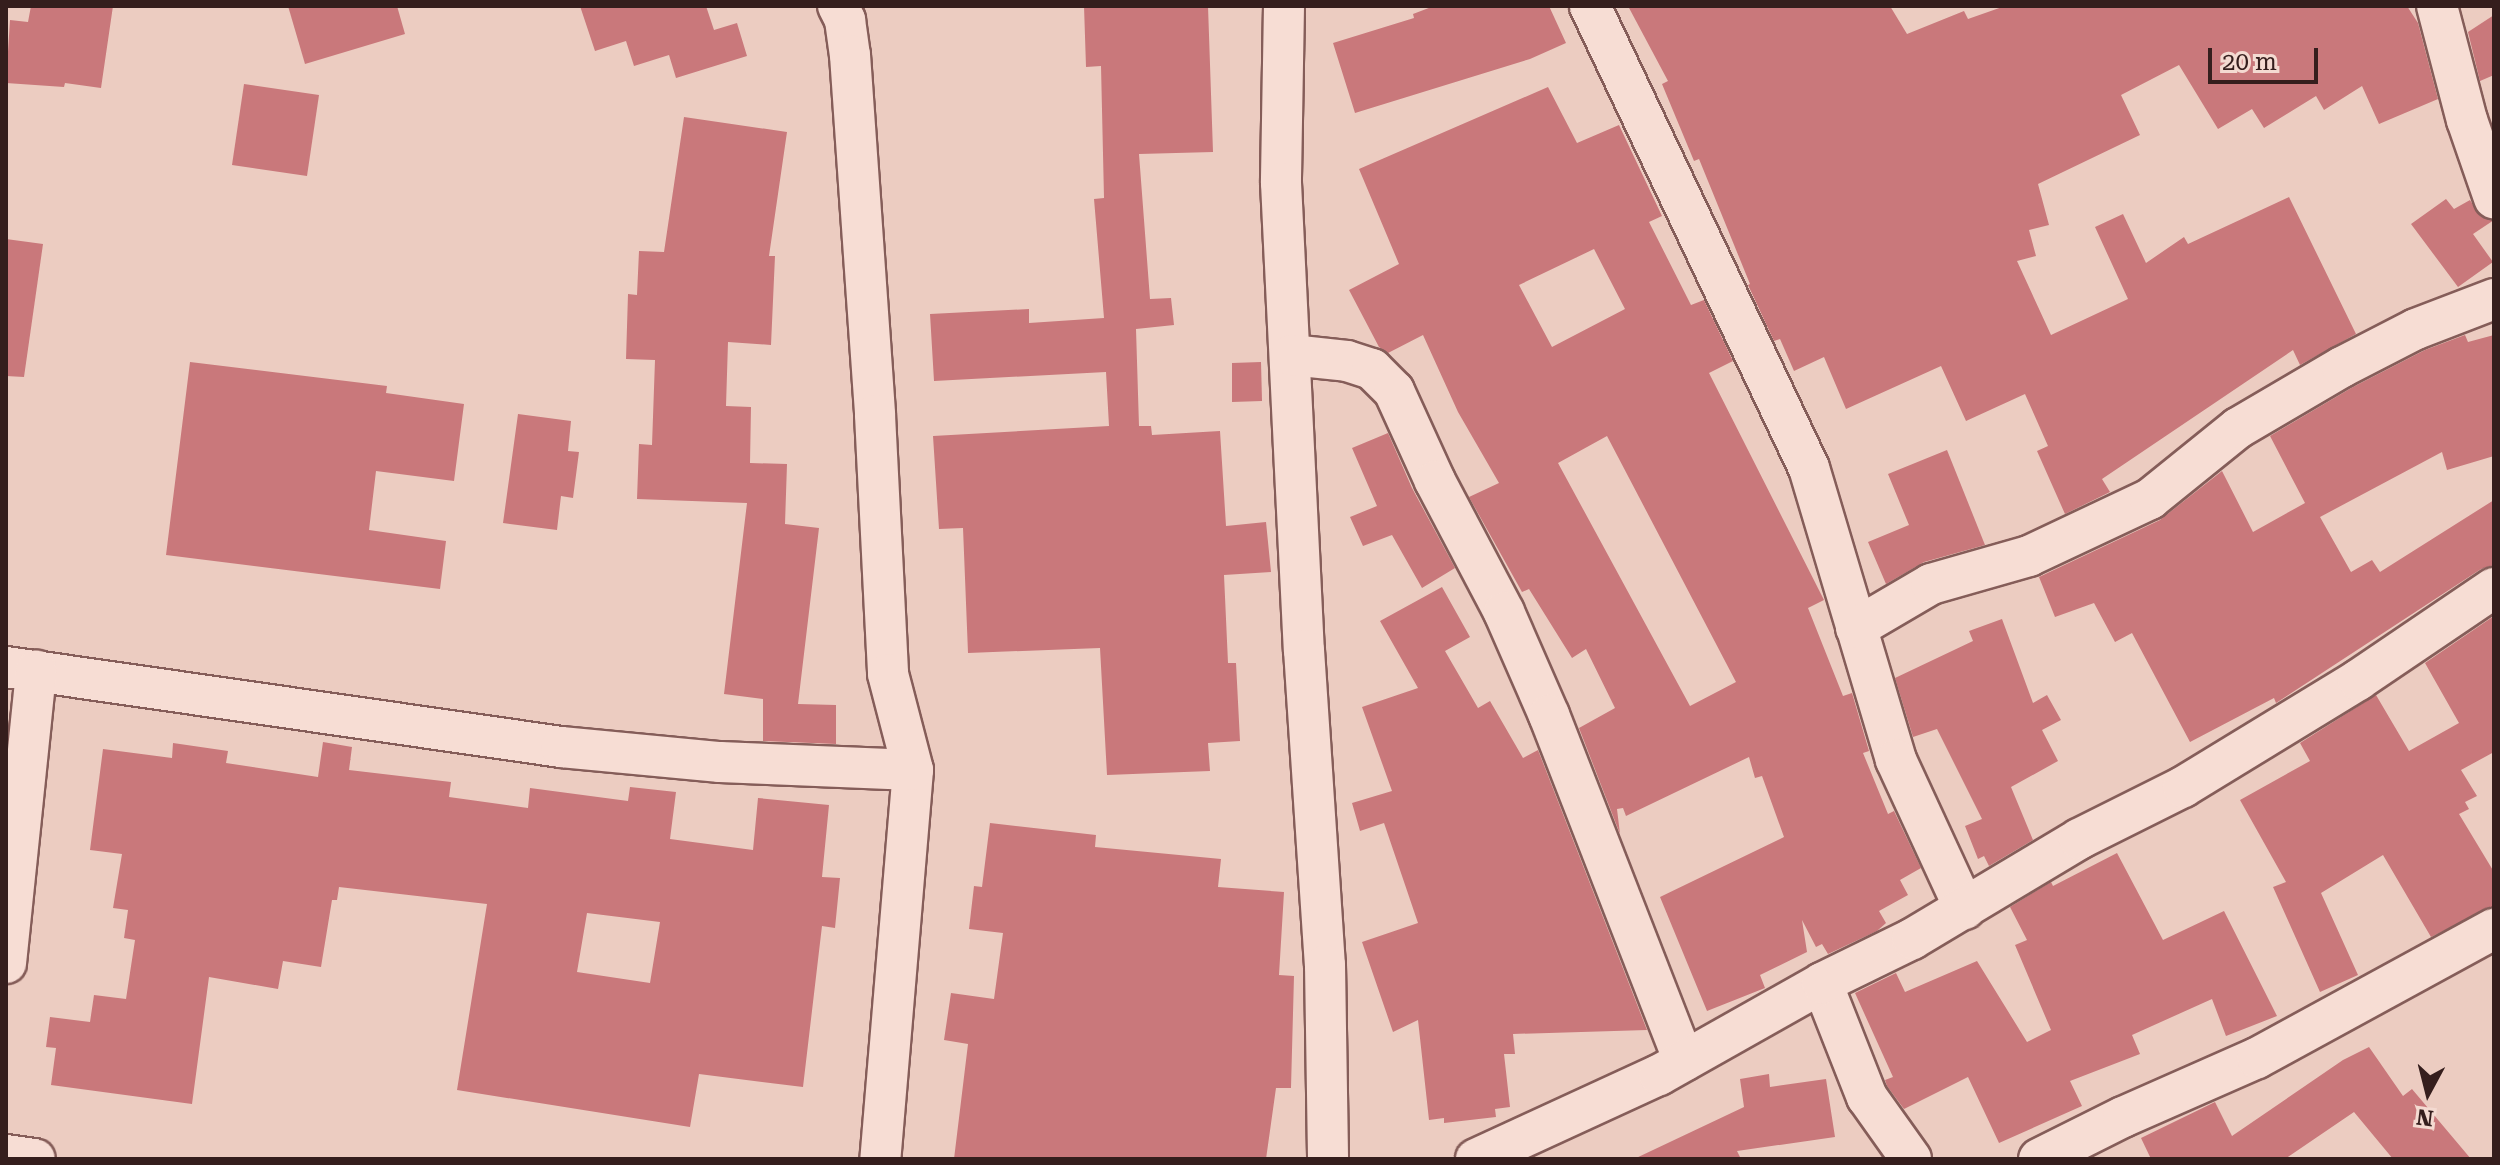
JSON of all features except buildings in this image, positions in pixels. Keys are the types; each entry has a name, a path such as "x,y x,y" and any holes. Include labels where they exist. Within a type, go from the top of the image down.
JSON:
{"street":[{"path":"838,6 845,20 850,55 875,415 888,674 913,770 880,1159"},
{"path":"1284,6 1281,183 1304,650 1325,965 1328,1159"},
{"path":"1590,6 1809,468 1896,760 1965,909"},
{"path":"2437,6 2467,120 2494,198"},
{"path":"1856,628 1931,584 2029,556 2150,499 2238,428 2342,367 2416,329 2494,299"},
{"path":"1291,355 1347,361 1372,369 1394,391 1435,481 1504,612 1549,715 1684,1061"},
{"path":"1476,1159 1684,1061 1822,983 1965,909 1994,887 2079,839 2183,787 2291,722 2494,588"},
{"path":"6,963 21,669 561,747 720,762 913,770"},
{"path":"2039,1159 2257,1058 2494,929"},
{"path":"1822,983 1867,1097 1911,1159"},
{"path":"6,1155 35,1159"}]}
